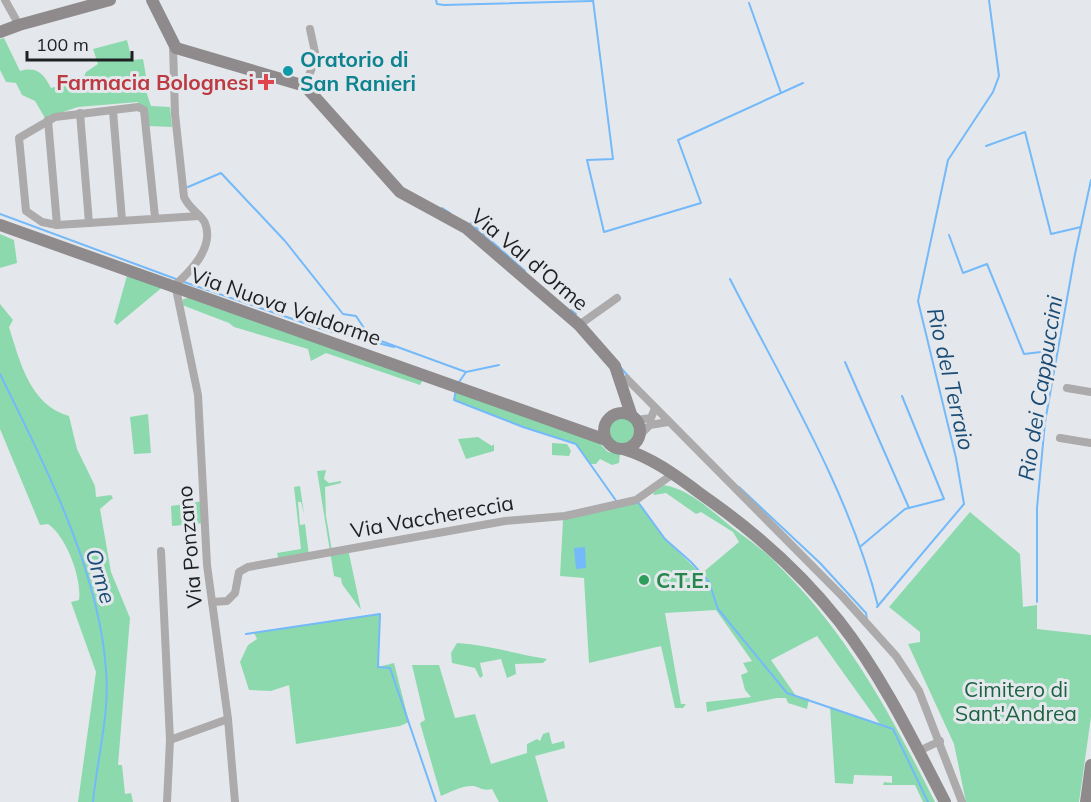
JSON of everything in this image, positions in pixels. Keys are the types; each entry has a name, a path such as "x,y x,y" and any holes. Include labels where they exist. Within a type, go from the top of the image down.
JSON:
{"main road":[{"path":"0,32 19,24 110,0"},
{"path":"152,0 173,45 184,52 305,86"},
{"name":"Via Val d'Orme","path":"305,86 400,192 466,228 579,325 615,366 624,380 634,417"},
{"name":"Via Nuova Valdorme","path":"0,225 560,422 658,464 737,520 813,590 840,622 878,678 919,750 945,802"},
{"path":"606,440 604,431 619,398 624,380"},
{"name":"Via Nuova Valdorme","path":"560,422 580,424 611,417 618,413 634,417 645,451 658,464"},
{"path":"623,449 633,446 639,436"},
{"path":"1086,802 1091,765"}],"street":[{"path":"5,0 19,24"},
{"path":"305,86 316,57 310,29"},
{"path":"173,45 175,114 184,197 189,208 201,218 207,237 190,272 174,288"},
{"path":"155,217 144,110 138,107 80,113 48,120 19,138 26,211 42,222 57,225 155,217 201,218"},
{"path":"112,111 122,220"},
{"path":"80,113 88,223"},
{"path":"48,120 57,225"},
{"name":"Via Ponzano","path":"174,288 198,395 207,565 214,637 228,719 235,802"},
{"path":"579,325 617,298"},
{"name":"Via Val d'Orme","path":"624,380 655,408 842,596 896,656 919,692 962,802"},
{"path":"1067,388 1091,392"},
{"path":"634,417 651,418 655,408"},
{"path":"639,436 650,425 668,422"},
{"path":"1060,438 1091,443"},
{"name":"Via Vacchereccia","path":"212,602 227,601 235,593 239,572 248,567 505,521 565,516 636,500 673,474"},
{"path":"161,551 170,740 167,802"},
{"path":"170,740 228,719"},
{"path":"919,750 940,741"}],"green space":[{"path":"4,38 20,71 39,72 51,88 83,79 86,72 98,64 93,49 127,40 132,60 143,59 147,82 143,82 151,106 170,107 172,127 148,126 138,102 78,107 45,118 35,101 22,95 16,83 6,82 0,70 0,39"},
{"path":"0,234 14,240 17,263 0,268"},
{"path":"128,272 165,285 117,325 114,322"},
{"path":"188,298 423,380 420,385 326,353 311,361 308,349 234,327 182,305 183,299"},
{"path":"0,304 13,320 9,327 28,380 45,402 69,416 77,449 95,486 96,497 111,495 113,498 100,509 111,572 130,618 118,765 122,765 125,794 131,793 133,802 78,802 96,672 71,602 79,600 79,591 71,558 55,530 48,524 40,525 0,429"},
{"path":"456,391 596,440 608,452 620,454 619,463 612,465 600,459 596,464 591,464 576,444 523,427 454,400"},
{"path":"148,414 151,453 134,454 130,417"},
{"path":"622,416 632,420 636,430 632,440 622,444 612,440 608,430 612,420"},
{"path":"478,437 492,446 494,444 494,451 466,459 458,439"},
{"path":"552,443 567,444 571,451 569,456 552,455"},
{"path":"326,470 324,479 329,483 341,481 341,483 325,487 326,516 332,551 348,549 361,610 342,584 341,578 334,576 317,471"},
{"path":"664,485 681,490 703,504 767,554 823,615 845,644 883,704 935,802 923,802 915,785 883,785 884,782 892,783 892,776 854,775 853,784 835,783 830,707 880,724 817,636 771,660 796,696 809,699 807,709 788,703 786,698 777,698 707,712 706,702 751,697 745,690 741,675 748,672 743,663 752,661 716,610 665,613 681,704 686,704 683,708 675,708 661,646 589,663 584,578 560,576 563,520 638,502 665,539 701,574 739,542 733,532 701,512 696,514 666,493 654,495 653,493"},
{"path":"300,486 304,514 301,502 298,502 300,525 305,524 309,556 279,561 277,553 301,549 294,487"},
{"path":"203,501 205,523 172,526 171,506"},
{"name":"Cimitero di Sant'Andrea","path":"970,512 1020,554 1023,607 1037,605 1037,629 1091,635 1091,717 1079,802 966,802 954,744 908,644 920,642 920,632 889,607"},
{"path":"380,614 378,667 394,663 409,722 400,726 296,744 289,685 271,691 249,690 240,662 248,645 257,639 254,633"},
{"path":"457,643 547,659 543,663 515,664 516,674 507,678 501,659 480,663 483,676 480,678 475,668 452,663 451,653"},
{"path":"412,665 439,665 455,718 475,714 491,764 527,753 527,744 537,739 540,741 543,734 549,732 552,744 564,741 565,748 535,756 548,802 499,802 492,789 474,786 461,788 441,796 420,723 425,720"}],"water":[{"path":"585,547 586,568 576,569 574,548"}],"waterway":[{"path":"436,0 437,4 444,5 592,1"},
{"path":"593,0 613,159 587,160 604,232 701,203 678,140 803,83"},
{"name":"Rio del Terraio","path":"877,607 964,504 956,458 918,301 948,160 993,92 999,76 989,0"},
{"path":"749,3 781,93"},
{"path":"986,146 1025,132 1051,234 1081,227"},
{"path":"188,187 221,173 285,241 343,314 356,316 370,337 466,372 499,365"},
{"name":"Rio dei Cappuccini","path":"1037,602 1037,508 1045,422 1075,254 1091,180"},
{"path":"442,208 450,213"},
{"path":"0,214 176,279"},
{"path":"471,223 525,271"},
{"path":"949,235 963,273 987,264 1024,354 1058,350"},
{"path":"730,279 833,480 851,522 878,606"},
{"path":"184,282 325,330 394,347"},
{"path":"571,310 576,314"},
{"path":"845,362 909,508"},
{"path":"621,368 629,377"},
{"path":"459,382 466,372"},
{"name":"Orme","path":"0,374 67,518 93,594 101,632 107,686 103,736 93,802"},
{"path":"456,390 454,400 523,427 576,444 617,502"},
{"path":"861,546 905,509 944,499 902,396"},
{"path":"739,487 820,563 866,613 867,620"},
{"path":"638,502 665,539 709,582 718,609 787,693 893,729 928,802"},
{"path":"246,634 380,614 378,667 390,668 436,802"}],"place":[{"name":"Oratorio di San Ranieri","path":"288,71"},
{"name":"Farmacia Bolognesi","path":"266,82"},
{"name":"C.T.E.","path":"644,580"}]}
